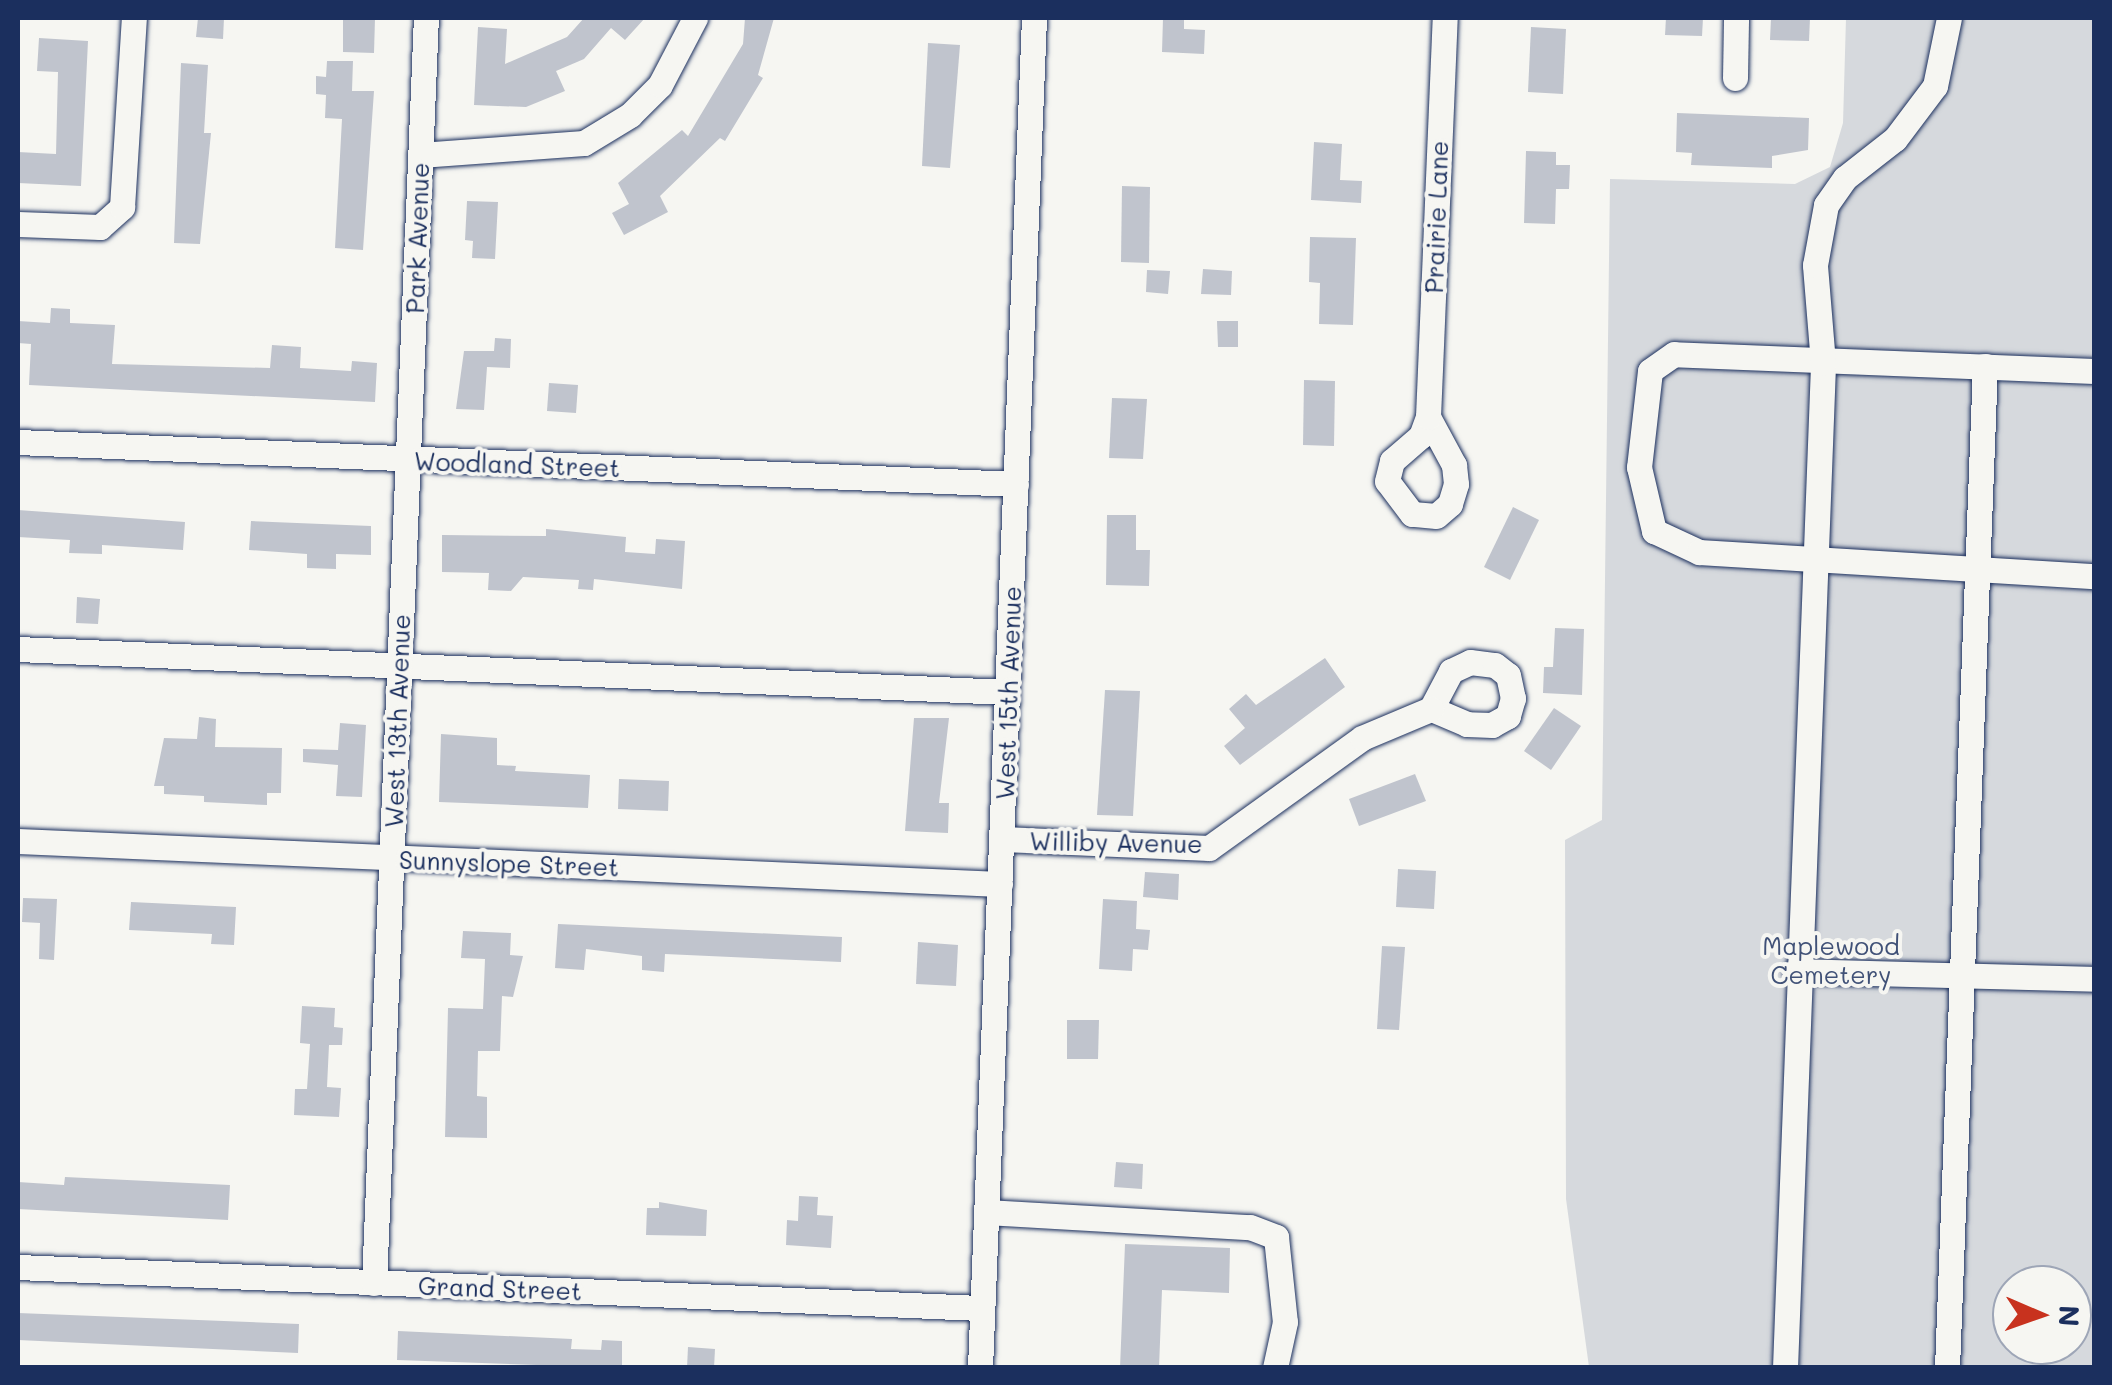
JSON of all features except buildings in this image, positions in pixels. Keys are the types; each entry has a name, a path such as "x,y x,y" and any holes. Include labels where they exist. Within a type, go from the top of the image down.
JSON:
{"street":[{"path":"18,224 100,227 122,208 134,18"},
{"name":"Park Avenue","path":"408,460 426,18"},
{"path":"420,155 584,143 630,116 660,85 695,18"},
{"name":"West 15th Avenue","path":"980,1368 1034,18"},
{"name":"Prairie Lane","path":"1428,416 1445,18"},
{"path":"1735,78 1736,18"},
{"path":"1785,1368 1796,971 1823,363 1815,265 1826,205 1845,178 1919,112 1935,86 1949,18"},
{"path":"2094,371 1674,354 1650,371 1639,466 1654,532 1699,552 1814,562 2094,576"},
{"path":"1947,1368 1985,366"},
{"name":"Woodland Street","path":"18,442 1016,484"},
{"name":"West 13th Avenue","path":"374,1283 408,460"},
{"path":"18,649 1007,692"},
{"name":"Williby Avenue","path":"1002,839 1209,848 1362,738 1430,710"},
{"name":"Sunnyslope Street","path":"18,841 1000,884"},
{"path":"1796,971 2094,979"},
{"path":"986,1212 1250,1227 1276,1236 1285,1322 1275,1368"},
{"name":"Grand Street","path":"18,1267 982,1308"}],"green space":[{"name":"Maplewood Cemetery","path":"1846,18 2094,18 2094,1367 1589,1367 1566,1199 1565,840 1602,820 1610,179 1795,184 1830,167 1843,123"}]}
